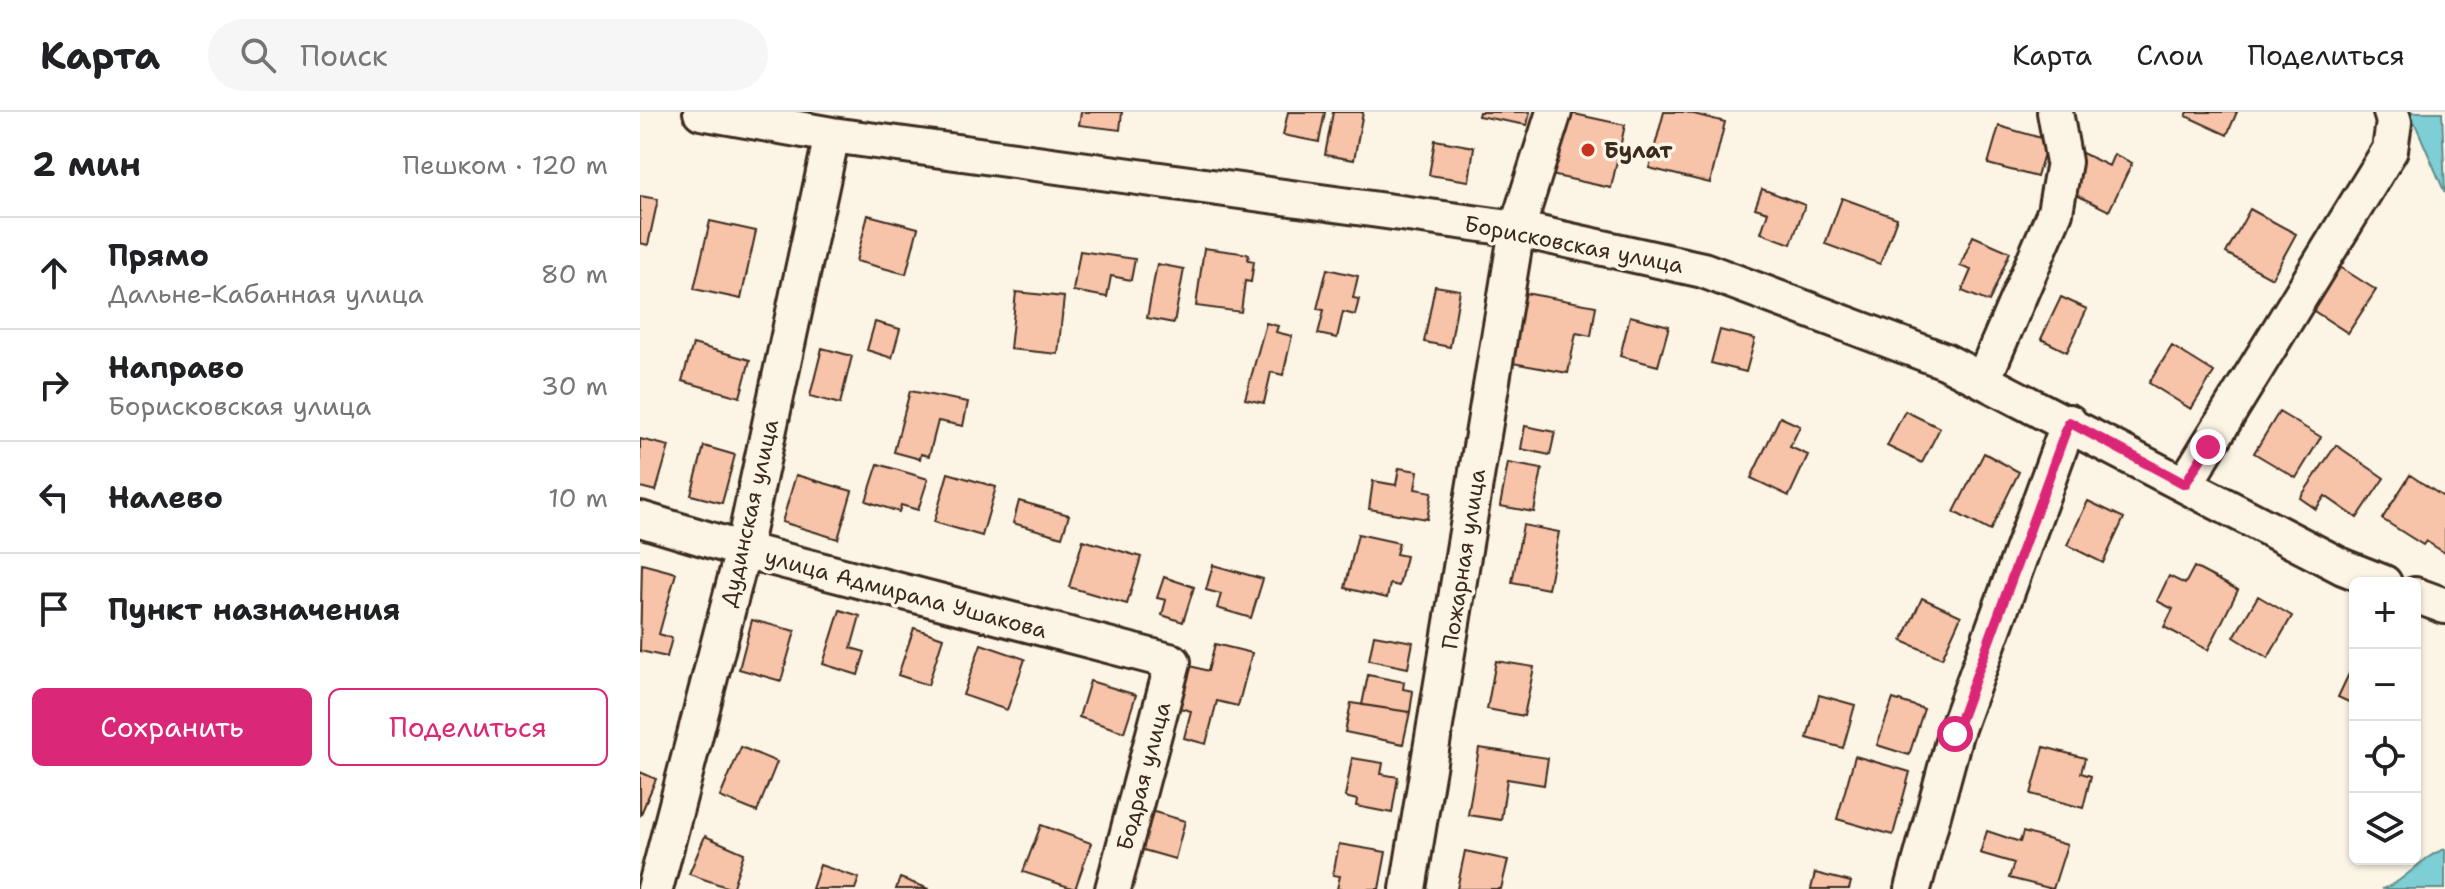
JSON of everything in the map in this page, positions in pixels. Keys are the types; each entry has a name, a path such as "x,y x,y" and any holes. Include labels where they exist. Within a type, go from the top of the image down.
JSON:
{"street":[{"name":"Борисковская улица","path":"701,112 832,135 1517,229 1703,270 1945,361 2069,422 2343,567 2369,577"},
{"name":"Пожарная улица","path":"1408,889 1517,229 1554,112"},
{"path":"1983,380 2055,212 2064,162 2055,112"},
{"path":"2185,484 2390,150 2394,122 2391,112"},
{"name":"Дудинская улица","path":"655,889 743,550 832,135"},
{"path":"1913,889 1955,734 2069,422"},
{"name":"улица Адмирала Ушакова","path":"640,519 743,550 1173,662"},
{"path":"2421,597 2445,606"},
{"name":"Бодрая улица","path":"1113,889 1173,662"}],"water":[{"path":"2410,112 2442,112 2445,193"},
{"path":"2445,849 2445,889 2382,889 2399,880"}],"building":[{"path":"1081,112 1122,112 1120,130 1079,125"},
{"path":"1288,112 1325,112 1319,142 1283,135"},
{"path":"1333,112 1363,112 1354,160 1325,155"},
{"path":"1479,112 1530,112 1527,125 1478,116"},
{"name":"Булат","path":"1565,112 1625,125 1611,188 1551,175"},
{"path":"1664,112 1686,112 1725,122 1710,183 1649,168"},
{"path":"2188,112 2237,112 2227,135 2186,116"},
{"path":"1999,126 2048,140 2037,177 1988,164"},
{"path":"1435,140 1474,147 1469,181 1429,175"},
{"path":"2078,151 2109,166 2114,154 2132,163 2109,211 2060,187"},
{"path":"1762,189 1805,205 1791,244 1761,233 1768,212 1755,208"},
{"path":"640,196 658,199 648,245 640,243"},
{"path":"1842,198 1897,218 1880,264 1825,244"},
{"path":"2250,209 2296,234 2272,278 2226,253"},
{"path":"868,215 918,228 906,274 856,261"},
{"path":"710,221 756,231 741,299 694,289"},
{"path":"1973,236 2010,252 1989,302 1962,291 1971,270 1960,266"},
{"path":"1204,248 1249,254 1248,260 1254,261 1251,282 1245,281 1241,312 1196,306"},
{"path":"1080,251 1135,259 1131,280 1111,276 1107,297 1073,291"},
{"path":"1157,264 1184,269 1174,323 1147,318"},
{"path":"2340,267 2376,290 2348,333 2300,302 2322,269 2334,277"},
{"path":"1327,269 1358,276 1353,298 1359,299 1355,315 1343,312 1337,338 1318,334 1324,310 1317,309"},
{"path":"1435,286 1460,290 1450,347 1424,342"},
{"path":"1016,292 1064,297 1058,354 1010,349"},
{"path":"1525,293 1596,306 1591,336 1576,333 1568,373 1512,363"},
{"path":"2061,297 2087,309 2067,352 2041,339"},
{"path":"1630,316 1669,326 1658,366 1620,356"},
{"path":"875,322 900,329 892,358 867,350"},
{"path":"1266,323 1278,326 1276,332 1292,336 1283,375 1271,372 1264,403 1245,399"},
{"path":"1720,330 1755,339 1746,372 1711,363"},
{"path":"693,344 750,360 740,397 682,381"},
{"path":"2172,346 2214,372 2191,409 2149,383"},
{"path":"822,348 852,356 840,404 810,396"},
{"path":"910,391 968,402 963,426 938,421 929,456 921,454 920,459 894,452"},
{"path":"1905,411 1940,428 1922,463 1887,446"},
{"path":"2279,412 2321,437 2296,478 2254,453"},
{"path":"1780,417 1800,426 1790,447 1808,455 1789,496 1751,478"},
{"path":"1525,426 1555,432 1550,455 1521,449"},
{"path":"640,439 669,446 656,491 640,487"},
{"path":"2336,445 2384,478 2357,518 2325,496 2316,509 2300,498"},
{"path":"704,446 735,455 722,503 691,495"},
{"path":"1984,453 2019,472 1990,531 1954,512"},
{"path":"1508,463 1542,469 1534,512 1500,506"},
{"path":"878,464 928,479 918,510 901,505 899,512 866,501"},
{"path":"1399,468 1418,471 1415,489 1432,492 1427,519 1369,509 1373,481 1396,485"},
{"path":"948,473 996,487 982,536 934,522"},
{"path":"796,475 852,491 838,539 782,522"},
{"path":"2410,475 2445,498 2445,553 2426,541 2423,545 2382,519"},
{"path":"1019,501 1069,515 1062,537 1013,523"},
{"path":"2088,501 2124,518 2103,563 2067,545"},
{"path":"1523,525 1559,532 1548,589 1512,582"},
{"path":"1358,534 1399,543 1396,554 1406,556 1399,586 1390,584 1387,598 1345,588"},
{"path":"1083,540 1141,557 1127,604 1069,587"},
{"path":"642,564 676,573 659,634 672,638 667,657 640,651"},
{"path":"1213,565 1263,579 1251,618 1217,608 1221,594 1206,590"},
{"path":"2194,567 2238,590 2208,650 2164,627 2173,609 2157,601 2169,576 2185,584"},
{"path":"1164,577 1194,587 1183,622 1162,615 1166,600 1157,598"},
{"path":"2258,596 2292,616 2268,658 2234,637"},
{"path":"1922,598 1961,616 1942,658 1902,641"},
{"path":"840,610 860,616 851,648 865,652 858,675 823,664"},
{"path":"752,620 795,631 781,681 739,669"},
{"path":"914,628 943,638 928,685 898,675"},
{"path":"1374,635 1413,642 1408,668 1369,660"},
{"path":"981,644 1025,659 1007,710 963,695"},
{"path":"1215,644 1252,653 1238,706 1217,701 1206,744 1184,738 1191,711 1176,707 1187,665 1208,671"},
{"path":"1496,661 1534,667 1524,716 1487,709"},
{"path":"2349,674 2349,702 2338,697"},
{"path":"1368,675 1404,682 1403,689 1413,691 1410,712 1362,705"},
{"path":"1090,681 1136,695 1124,732 1079,717"},
{"path":"1819,695 1855,705 1843,748 1807,738"},
{"path":"1893,699 1924,709 1909,755 1877,745"},
{"path":"1351,703 1410,712 1403,744 1345,732"},
{"path":"741,747 777,762 757,812 720,797"},
{"path":"2044,747 2085,758 2081,773 2091,776 2083,808 2031,794"},
{"path":"1479,748 1548,758 1544,785 1507,779 1501,820 1468,815"},
{"path":"1855,756 1910,772 1893,835 1837,819"},
{"path":"1352,758 1383,763 1381,774 1398,777 1392,813 1356,806 1357,800 1345,797"},
{"path":"640,772 656,779 640,816"},
{"path":"1144,809 1185,821 1175,859 1133,847"},
{"path":"1041,825 1091,843 1075,889 1023,872"},
{"path":"1987,831 2020,842 2023,832 2067,845 2053,889 2009,878 2014,863 1980,853"},
{"path":"705,836 744,853 732,889 689,874"},
{"path":"1339,844 1386,852 1379,889 1337,889 1340,876 1333,875"},
{"path":"1465,851 1508,860 1501,889 1457,889"},
{"path":"820,865 859,878 855,889 812,889"},
{"path":"1815,873 1851,882 1849,889 1811,889"},
{"path":"900,878 929,889 896,889"}],"place":[{"name":"Булат","path":"1588,150"}],"route":[{"path":"1955,734 2069,422 2185,484 2208,447"}]}
